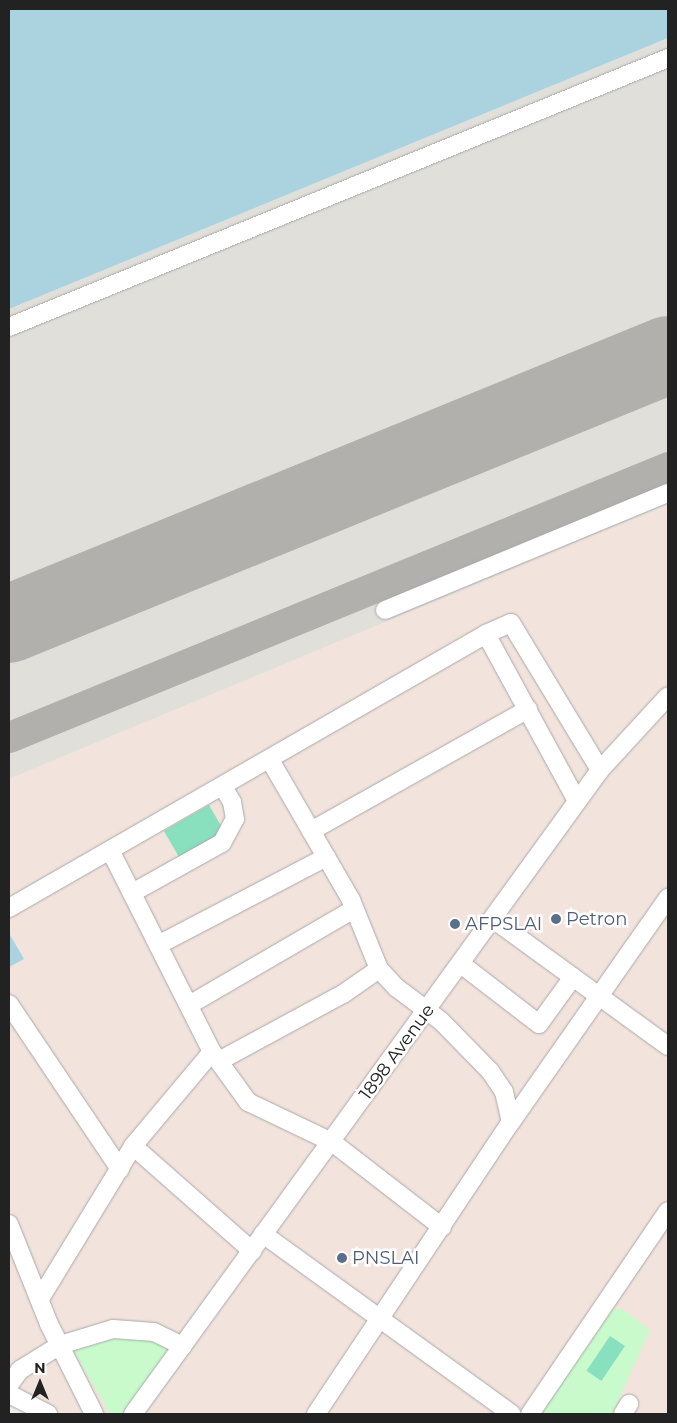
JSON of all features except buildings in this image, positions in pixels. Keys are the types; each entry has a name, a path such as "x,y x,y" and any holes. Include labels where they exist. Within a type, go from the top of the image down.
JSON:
{"street":[{"path":"9,327 668,58"},
{"path":"386,610 668,493"},
{"path":"9,908 111,852 486,634 511,623 600,770"},
{"path":"486,634 577,801"},
{"name":"1898 Avenue","path":"133,1414 600,770 668,696"},
{"path":"311,831 528,710"},
{"path":"270,760 354,909 379,969 398,988 427,1010 490,1070 504,1092 511,1122"},
{"path":"132,893 222,843 235,819 232,802 223,787"},
{"path":"111,852 215,1057 248,1102 332,1142 442,1227"},
{"path":"158,945 326,857"},
{"path":"316,1414 511,1122 602,996 668,898"},
{"path":"189,1005 354,909"},
{"path":"493,919 602,996 668,1046"},
{"path":"461,964 539,1024 573,977"},
{"path":"40,1297 133,1146 215,1057 343,994 379,969"},
{"path":"9,1004 120,1169"},
{"path":"133,1146 252,1251"},
{"path":"530,1414 668,1210"},
{"path":"9,1224 60,1345 94,1414"},
{"path":"264,1234 512,1414"},
{"path":"9,1385 20,1370 60,1345 113,1329 138,1329 154,1332 183,1346"},
{"path":"9,1394 48,1414"}],"shaded area":[{"path":"668,38 668,504 9,779 9,309"},
{"path":"668,504 668,1414 30,1414 9,1402 9,779"}],"green space":[{"path":"209,805 224,831 179,857 164,831"},
{"path":"613,1309 622,1309 650,1330 612,1414 540,1414"},
{"path":"130,1335 162,1343 167,1352 122,1414 110,1414 73,1350 104,1337"},
{"path":"610,1336 625,1346 601,1381 587,1371"}],"water":[{"path":"9,9 668,9 668,38 9,309"},
{"path":"9,933 24,959 9,967"}],"taxiway":[{"path":"9,737 668,467"}],"runway":[{"path":"9,624 668,355"}],"place":[{"name":"Petron","path":"556,919"},
{"name":"AFPSLAI","path":"455,924"},
{"name":"PNSLAI","path":"342,1258"}]}
